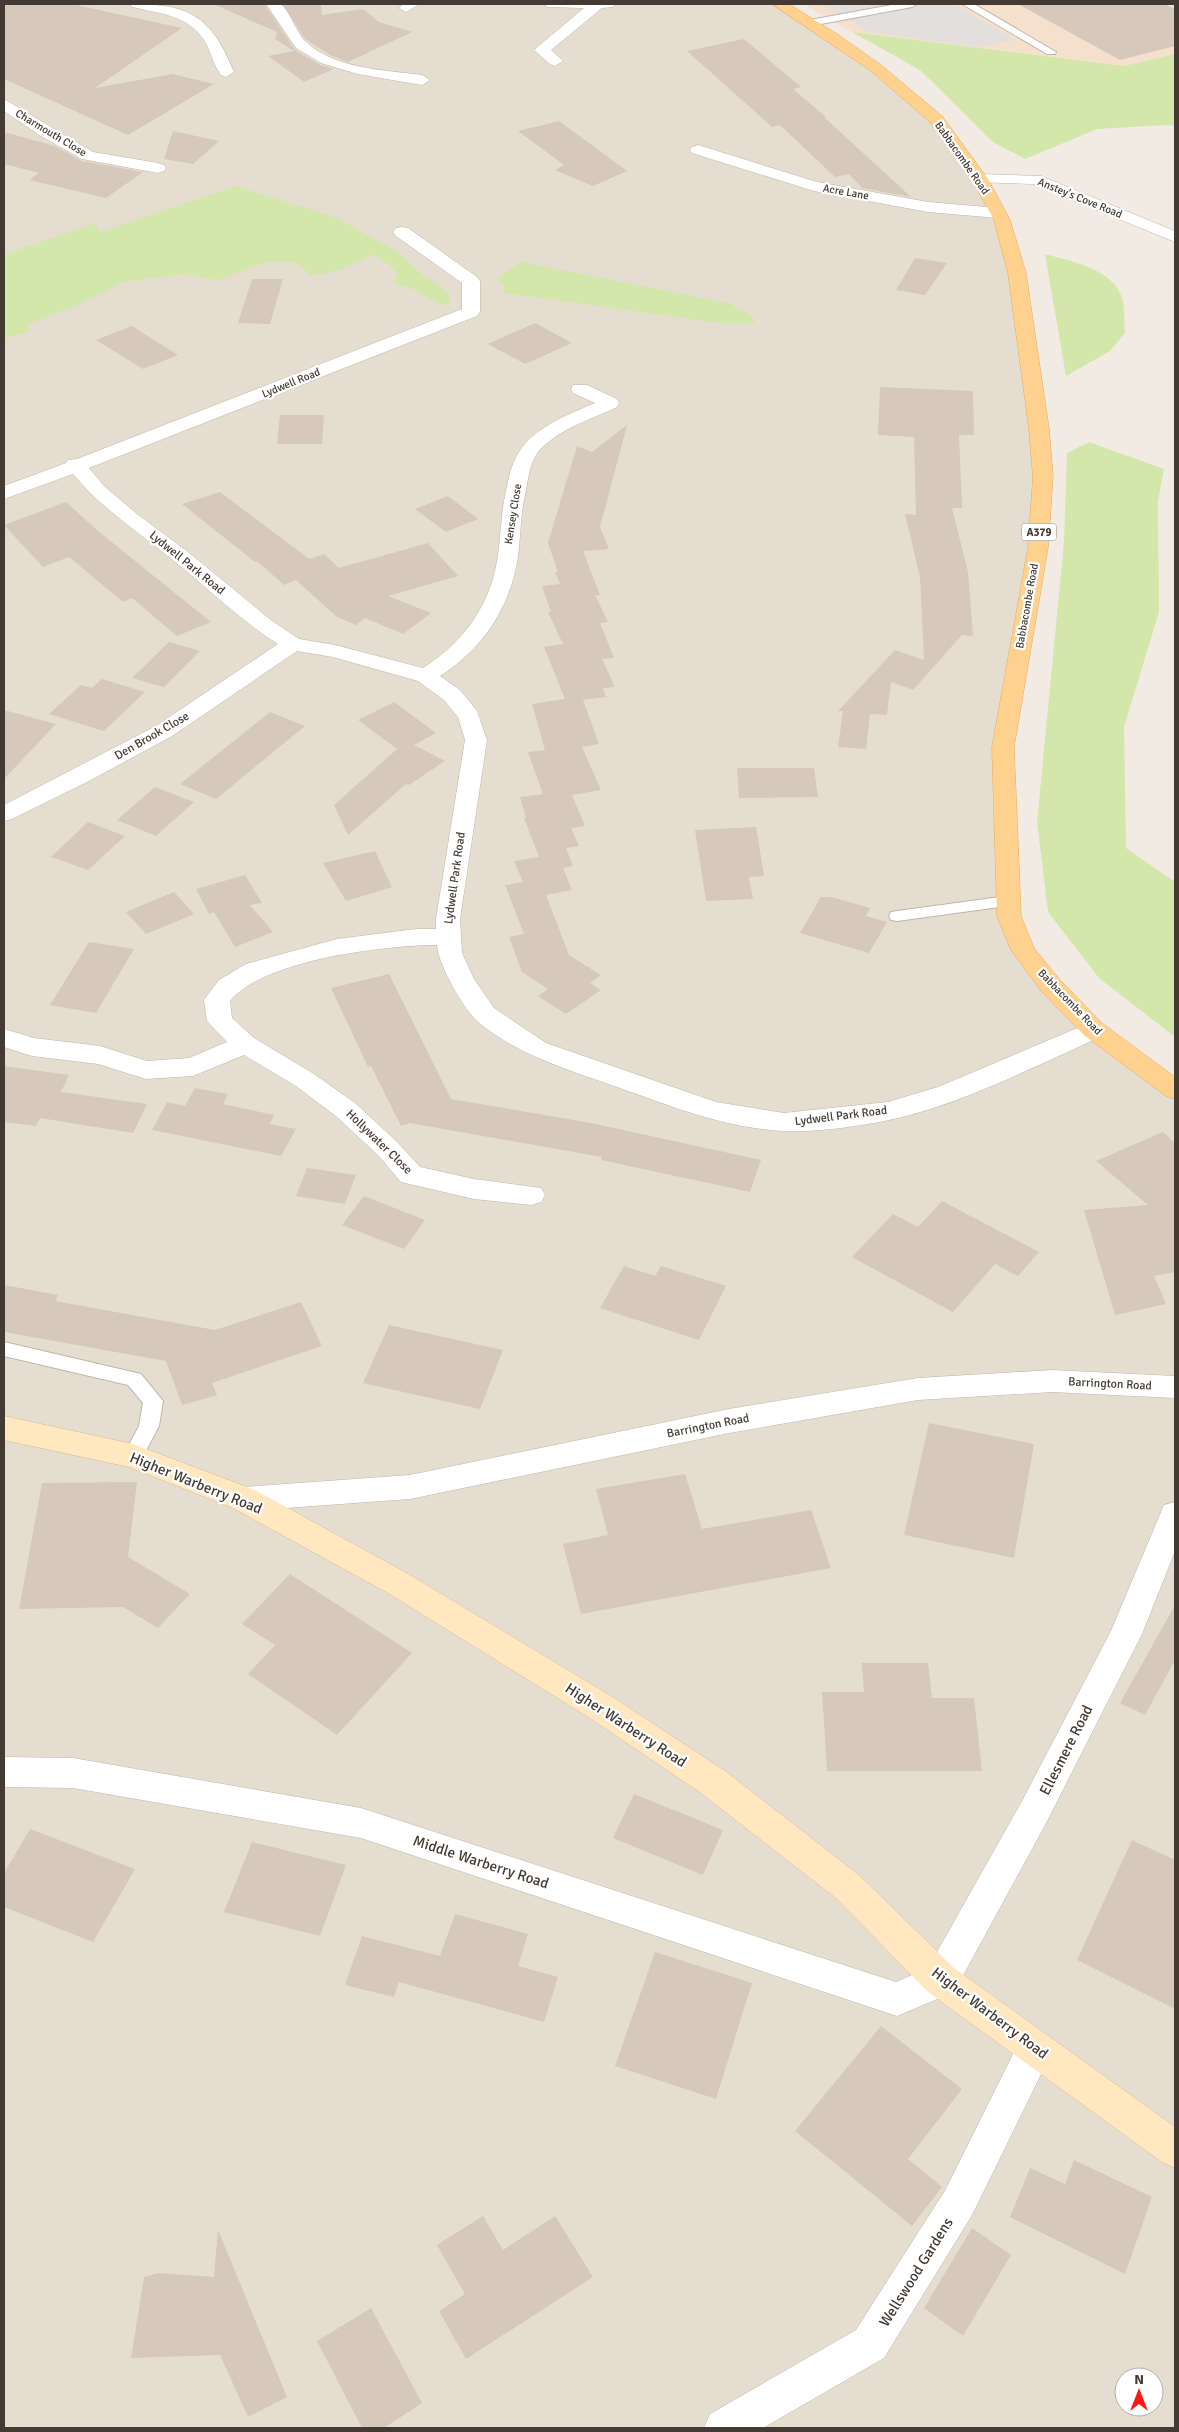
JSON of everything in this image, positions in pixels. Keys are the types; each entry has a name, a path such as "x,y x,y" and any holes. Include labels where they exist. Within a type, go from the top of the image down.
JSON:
{"main road":[{"name":"Babbacombe Road","path":"779,4 876,68 936,119 980,180 998,213 1017,272 1039,429 1043,477 1038,548 1003,747 1009,916 1023,950 1051,986 1094,1030 1175,1090"}],"street":[{"path":"137,4 186,15 198,22 215,43 226,72"},
{"path":"273,4 292,36 303,47 333,64 422,80"},
{"path":"552,4 613,4"},
{"path":"555,61 542,50 596,5"},
{"name":"Charmouth Close","path":"4,104 47,134 88,156 158,168"},
{"name":"Acre Lane","path":"698,150 814,186 928,207 998,213"},
{"name":"Anstey's Cove Road","path":"980,180 1035,180 1175,237"},
{"name":"Lydwell Road","path":"4,493 75,464 200,419 471,312 471,281 402,232"},
{"name":"Kensey Close","path":"426,676 448,663 479,632 492,608 506,566 512,505 519,476 528,452 543,436 610,403 580,390"},
{"name":"Lydwell Park Road","path":"75,464 98,491 130,518 181,556 264,626 293,644 335,651 426,676 452,695 470,716 476,740 448,919 447,937 450,953 462,981 485,1014 538,1049 713,1111 775,1121 838,1118 889,1111 947,1093 1094,1030"},
{"name":"Den Brook Close","path":"4,814 81,776 164,731 293,644"},
{"name":"Hollywater Close","path":"447,937 416,937 337,947 255,970 228,986 217,1000 220,1021 245,1044 305,1080 346,1110 388,1149 411,1175 474,1189 531,1195"},
{"path":"4,1038 32,1047 100,1055 146,1070 193,1067 245,1044"},
{"name":"Barrington Road","path":"244,1499 410,1487 729,1421 918,1389 1052,1381 1175,1387"},
{"name":"Higher Warberry Road","path":"4,1428 133,1456 244,1499 407,1589 602,1708 713,1782 848,1887 941,1980 1175,2149"},
{"name":"Ellesmere Road","path":"941,1980 1033,1814 1126,1634 1175,1514"},
{"name":"Middle Warberry Road","path":"4,1772 73,1773 361,1823 897,1999 941,1980"},
{"name":"Wellswood Gardens","path":"724,2428 870,2344 959,2202 1035,2048"}],"lane":[{"path":"810,23 912,4"},
{"path":"967,4 1051,52"},
{"path":"898,916 1008,901"},
{"path":"4,1349 134,1379 153,1401 149,1426 133,1456"}],"shaded area":[{"path":"4,4 779,4 832,37 936,119 998,213 1043,477 1003,747 1009,916 1094,1030 1175,1090 1175,2428 4,2428"},
{"path":"804,4 1175,4 1175,54 1124,66 852,32"},
{"path":"823,4 953,4 1016,40 978,47 869,32"}],"green space":[{"path":"852,32 1124,66 1175,54 1175,126 1097,129 1025,159 993,142 920,70"},
{"path":"236,186 338,218 401,254 427,279 430,279 449,293 449,303 443,306 415,290 393,283 397,273 387,263 373,254 343,269 310,275 297,263 266,262 219,280 183,274 123,282 78,305 26,325 31,330 4,339 4,255 94,223 100,232"},
{"path":"1045,254 1078,263 1101,273 1117,288 1123,302 1125,333 1110,351 1066,376"},
{"path":"521,262 733,304 734,307 748,312 756,323 719,323 504,293 504,285 496,278"},
{"path":"1089,442 1164,469 1158,501 1159,612 1124,727 1126,848 1175,882 1175,1037 1099,978 1048,912 1037,822 1064,542 1067,453"}],"building":[{"path":"4,4 72,4 182,28 95,88 173,74 214,84 128,135 4,79"},
{"path":"213,4 264,4 295,50 320,65 334,69 304,82 268,56 294,51 275,39 277,32"},
{"path":"283,4 321,4 322,15 363,9 379,22 412,32 348,62 330,55 305,39"},
{"path":"1018,4 1165,4 1175,9 1175,46 1120,60"},
{"path":"744,39 801,87 793,89 826,117 824,117 911,197 862,188 849,174 835,177 780,125 772,127 687,51"},
{"path":"559,121 627,171 593,186 555,170 564,165 518,131"},
{"path":"173,131 219,141 193,164 164,159"},
{"path":"4,132 55,146 82,161 143,172 106,198 29,180 39,173 4,164"},
{"path":"915,258 947,263 925,295 896,290"},
{"path":"252,279 283,279 270,324 238,323"},
{"path":"535,323 572,343 525,364 488,344"},
{"path":"132,326 178,355 143,369 96,340"},
{"path":"880,387 973,391 974,435 959,435 962,508 952,508 968,572 973,636 962,635 913,690 891,682 887,715 870,714 866,749 838,747 843,711 838,711 895,650 924,660 920,577 905,514 916,515 914,437 878,435"},
{"path":"280,415 324,415 322,444 277,444"},
{"path":"627,425 600,527 609,549 583,551 600,595 595,595 608,622 600,623 614,658 602,659 615,687 603,688 606,697 583,700 599,744 582,747 601,790 572,795 585,826 571,828 579,846 566,848 573,866 563,868 572,890 546,895 569,955 601,975 590,983 601,990 566,1014 538,996 548,989 522,972 509,937 524,934 505,885 523,882 514,861 539,857 524,818 526,817 520,797 543,794 528,752 545,750 532,704 565,699 544,647 563,644 548,612 551,612 542,586 560,584 548,543 577,446 592,452"},
{"path":"220,492 309,559 324,554 339,568 428,543 458,576 388,596 431,613 403,634 365,618 356,625 337,617 296,580 284,585 257,561 255,562 182,504"},
{"path":"448,496 478,519 446,532 415,509"},
{"path":"66,502 98,531 211,622 177,636 132,598 123,602 69,557 43,567 4,525"},
{"path":"169,642 200,651 164,687 132,678"},
{"path":"102,679 145,692 104,731 49,714 81,685 92,688"},
{"path":"394,702 436,733 414,745 445,761 409,785 406,784 348,835 334,805 397,749 358,720"},
{"path":"4,710 56,724 4,779"},
{"path":"270,712 305,726 216,799 180,784"},
{"path":"737,768 814,768 818,797 739,798"},
{"path":"155,787 194,802 156,836 117,820"},
{"path":"88,822 125,836 88,870 51,857"},
{"path":"756,827 764,876 749,877 753,899 706,901 695,830"},
{"path":"375,851 392,887 346,901 323,863"},
{"path":"245,875 262,903 250,905 273,932 235,947 214,912 209,914 196,889"},
{"path":"174,892 194,914 146,934 126,912"},
{"path":"821,897 831,897 870,908 866,916 887,922 869,953 800,933"},
{"path":"89,942 134,949 96,1013 50,1005"},
{"path":"389,974 451,1099 591,1123 761,1160 750,1192 601,1160 602,1157 410,1123 401,1126 371,1066 368,1067 331,988"},
{"path":"4,1066 69,1075 61,1092 147,1104 133,1133 40,1118 36,1126 4,1122"},
{"path":"195,1088 228,1094 223,1104 274,1115 270,1124 296,1129 281,1156 152,1130 167,1102 185,1106"},
{"path":"1163,1132 1175,1143 1175,1272 1154,1276 1166,1304 1115,1315 1084,1210 1148,1205 1096,1161"},
{"path":"307,1168 356,1175 345,1204 296,1196"},
{"path":"364,1196 425,1220 404,1249 342,1225"},
{"path":"942,1201 1039,1252 1018,1276 995,1264 953,1312 852,1257 893,1214 918,1227"},
{"path":"624,1266 655,1276 661,1266 726,1286 699,1340 600,1308"},
{"path":"4,1285 58,1295 55,1301 215,1330 301,1302 322,1346 212,1383 217,1395 182,1405 166,1361 4,1332"},
{"path":"389,1325 503,1350 480,1409 363,1383"},
{"path":"929,1423 1034,1444 1014,1558 904,1535"},
{"path":"685,1474 702,1529 811,1510 831,1568 581,1614 563,1544 608,1535 596,1489"},
{"path":"137,1482 128,1557 190,1594 158,1628 123,1607 19,1609 42,1483"},
{"path":"290,1574 412,1653 337,1735 248,1674 275,1645 242,1624"},
{"path":"1175,1605 1175,1660 1145,1715 1120,1703"},
{"path":"862,1663 928,1663 932,1698 974,1698 982,1771 827,1771 822,1692 864,1692"},
{"path":"634,1794 723,1830 703,1875 613,1838"},
{"path":"30,1829 135,1869 93,1942 4,1907 4,1873"},
{"path":"1132,1840 1175,1860 1175,2009 1077,1960"},
{"path":"252,1842 346,1865 320,1936 224,1912"},
{"path":"455,1914 528,1934 518,1966 558,1977 544,2022 399,1982 394,1997 345,1985 362,1936 440,1956"},
{"path":"655,1952 752,1983 716,2099 615,2066"},
{"path":"881,2026 962,2089 908,2159 942,2187 912,2226 795,2131"},
{"path":"1074,2160 1152,2197 1125,2274 1010,2217 1030,2168 1065,2184"},
{"path":"483,2216 503,2250 555,2216 593,2277 466,2359 439,2311 465,2294 437,2245"},
{"path":"972,2228 1011,2255 963,2336 924,2308"},
{"path":"218,2230 287,2397 248,2417 220,2355 131,2358 144,2277 158,2273 214,2277"},
{"path":"371,2308 422,2403 384,2428 362,2428 317,2341"}]}
